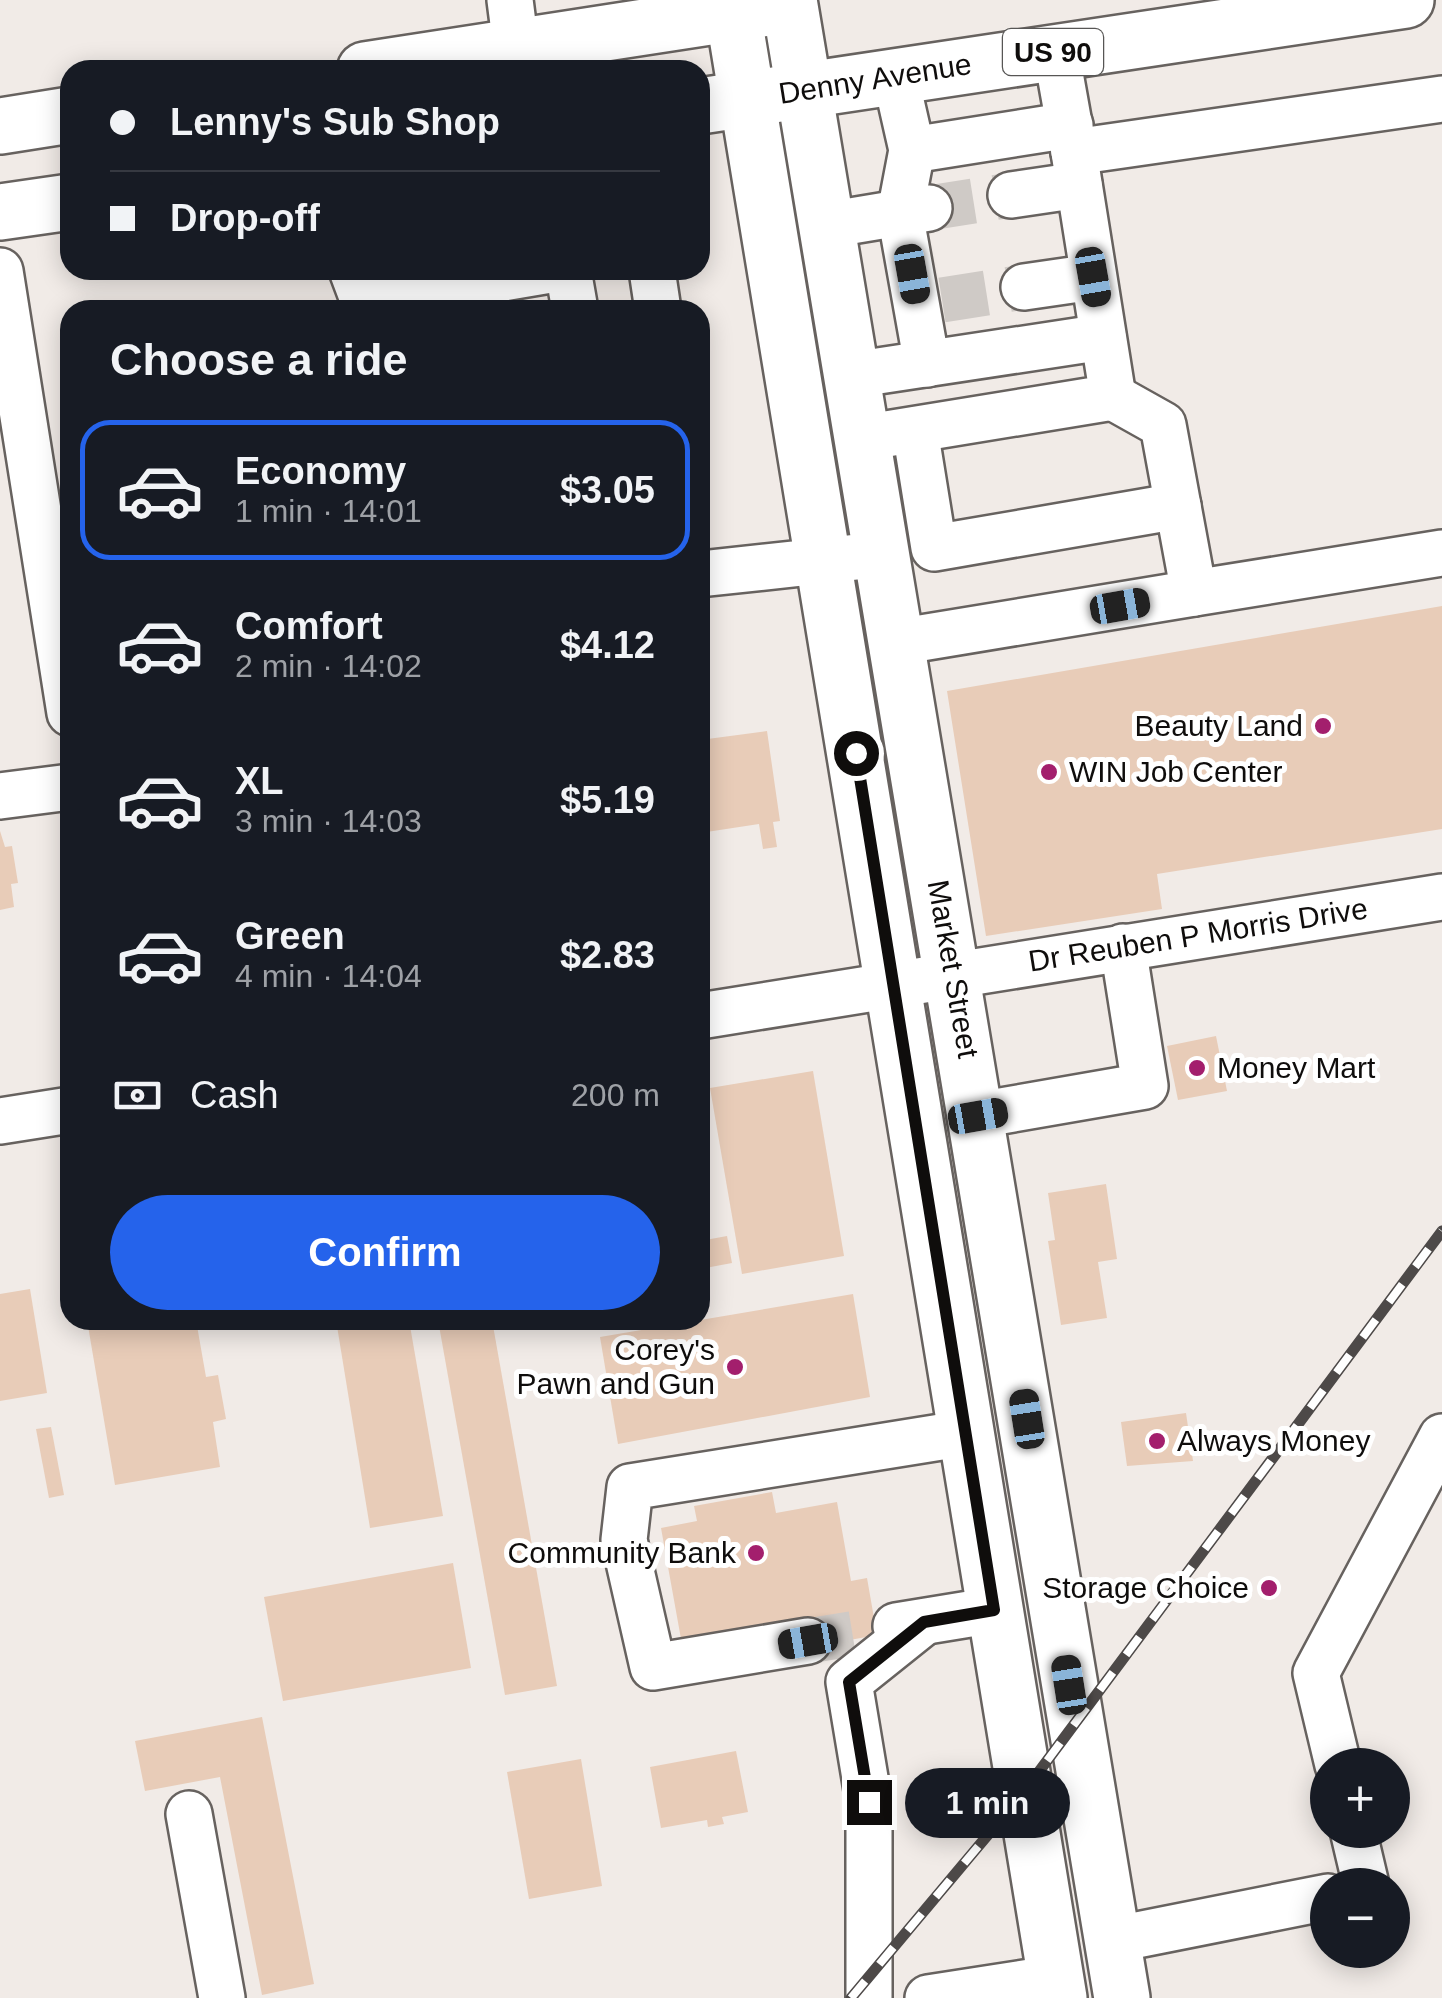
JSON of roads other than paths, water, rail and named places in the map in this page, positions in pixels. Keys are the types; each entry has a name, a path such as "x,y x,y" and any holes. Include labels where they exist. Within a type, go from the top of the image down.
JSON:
{"main road":[{"name":"Denny Avenue","path":"724,102 1406,0"},
{"path":"396,60 513,23 800,2"},
{"name":"Market Street","path":"800,2 805,89 1122,1998"},
{"name":"Market Street","path":"732,6 724,102 824,561 1058,1988"},
{"path":"0,126 60,117"},
{"path":"0,212 60,203"}],"street":[{"path":"1056,52 1113,398"},
{"path":"895,75 912,150 914,210 930,302 927,364"},
{"path":"912,150 1074,154 1442,99"},
{"path":"1011,195 1074,154"},
{"path":"827,225 914,210"},
{"path":"0,271 60,650"},
{"path":"1024,288 1093,277"},
{"path":"376,300 492,280"},
{"path":"852,376 1103,337"},
{"path":"862,438 1113,398 1163,425 1194,593"},
{"path":"916,430 934,548 1178,506"},
{"path":"710,569 882,554"},
{"path":"898,642 1442,554"},
{"path":"0,796 60,789"},
{"name":"Dr Reuben P Morris Drive","path":"710,1014 1442,897"},
{"path":"978,1116 1145,1086 1123,947"},
{"path":"0,1121 60,1112"},
{"path":"808,1641 653,1667 624,1540 630,1487 966,1433"},
{"path":"1334,1748 1316,1674 1400,1525 1442,1437"},
{"path":"869,1631 994,1610"},
{"path":"868,1998 869,1802 849,1682 924,1622"},
{"path":"189,1814 222,1998"},
{"path":"1112,1940 1310,1901"},
{"path":"928,1998 1058,1988"}],"tunnel":[{"path":"929,208 1011,195"},
{"path":"942,300 1024,287"},
{"path":"808,1641 869,1631"}],"railway":[{"path":"851,1998 1023,1793 1442,1231"}],"place":[{"name":"Beauty Land","path":"1323,726"},
{"name":"WIN Job Center","path":"1049,772"},
{"name":"Money Mart","path":"1197,1068"},
{"name":"Corey's Pawn and Gun","path":"735,1367"},
{"name":"Always Money","path":"1157,1441"},
{"name":"Community Bank","path":"756,1553"},
{"name":"Storage Choice","path":"1269,1588"}]}
